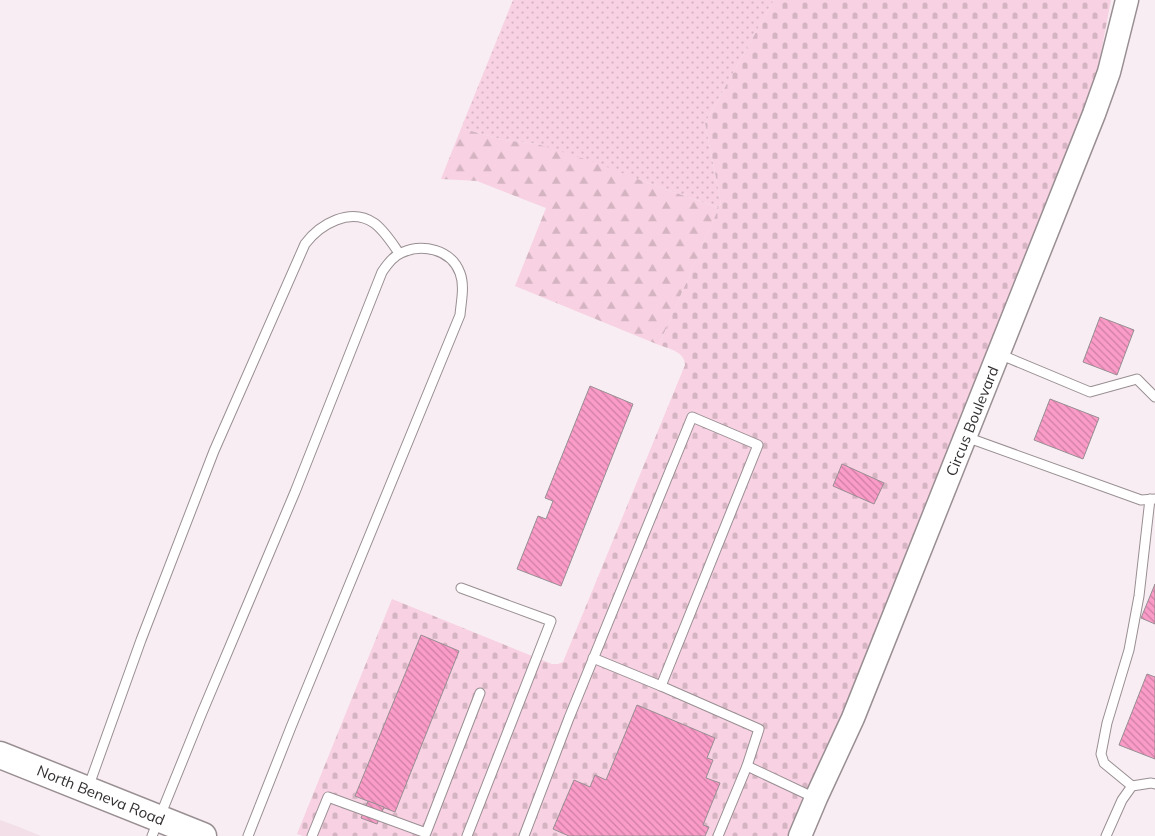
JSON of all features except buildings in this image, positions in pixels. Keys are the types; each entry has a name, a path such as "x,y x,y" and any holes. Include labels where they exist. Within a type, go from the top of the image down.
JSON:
{"main road":[{"name":"North Beneva Road","path":"0,755 88,789 156,827 203,836"}],"street":[{"name":"Circus Boulevard","path":"800,836 853,718 1094,114 1109,72 1127,0"}],"lane":[{"path":"88,789 141,640 214,451 305,244 313,233 326,224 345,218 361,218 373,223 384,233 399,253"},
{"path":"156,827 204,706 295,492 382,272 399,253 416,248 429,248 444,254 454,262 460,272 463,285 460,315 248,836"},
{"path":"998,354 1090,392 1137,379 1155,397"},
{"path":"524,836 593,658 692,417 758,445 660,686"},
{"path":"965,437 1142,500 1152,499 1139,596 1129,650 1107,723 1101,754 1104,763 1132,786"},
{"path":"461,588 552,621 467,836"},
{"path":"593,658 759,729 718,836"},
{"path":"312,836 328,796 430,834 480,693"},
{"path":"746,766 816,798"},
{"path":"1106,836 1122,800 1132,786 1155,784"}],"shaded area":[{"path":"0,820 19,827 41,836 0,836"}],"green space":[{"path":"513,0 774,0 705,123 721,203 719,208 537,144 504,140 464,129 462,126"},
{"path":"774,0 1111,0 1098,68 1088,96 843,713 801,802 788,836 303,836 297,834 392,599 552,664 563,662 685,365 680,354 659,345 721,203 705,123"},
{"path":"462,126 464,129 504,140 537,144 594,162 719,208 659,345 515,286 546,208 477,181 441,179"}]}
